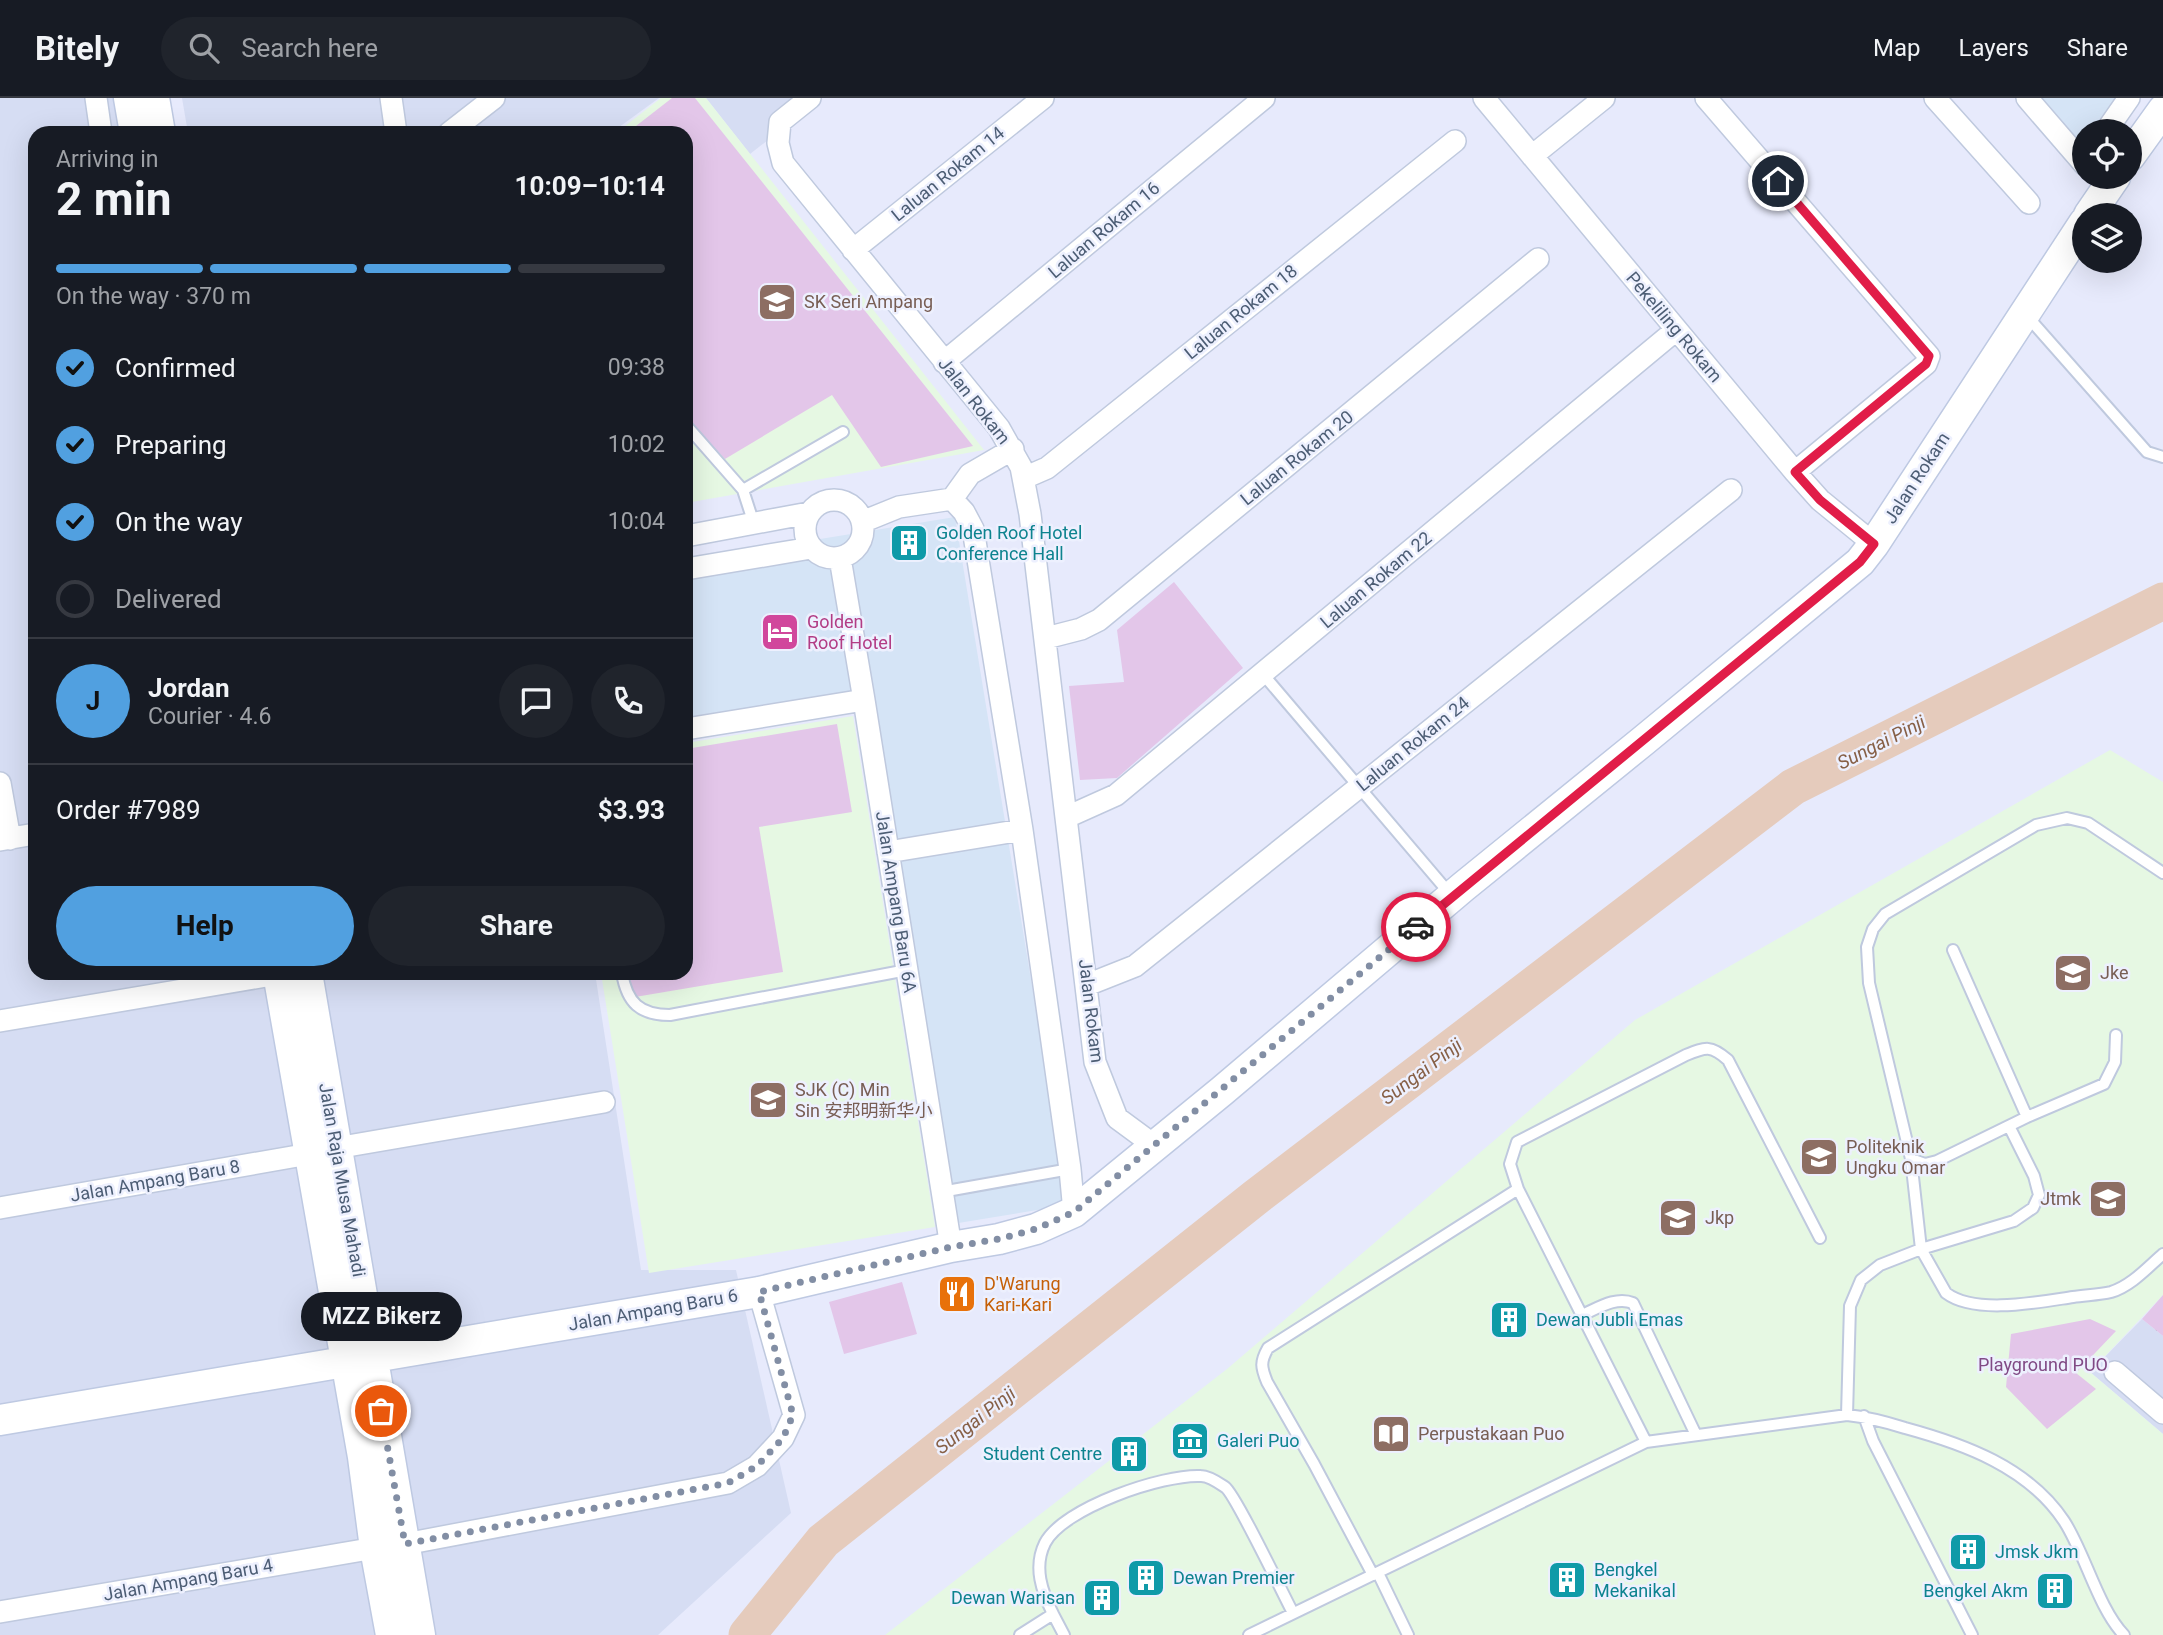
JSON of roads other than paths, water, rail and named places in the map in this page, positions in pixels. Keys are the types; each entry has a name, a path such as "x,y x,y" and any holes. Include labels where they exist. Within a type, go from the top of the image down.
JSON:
{"main road":[{"path":"128,98 134,126"},
{"path":"154,98 159,126"},
{"path":"163,98 165,126"},
{"path":"2142,139 2163,110"},
{"name":"Jalan Rokam","path":"1155,1146 1452,896 1860,562 2072,242"},
{"name":"Jalan Raja Musa Mahadi","path":"297,980 359,1360 405,1544 420,1635"},
{"name":"Jalan Ampang Baru 6","path":"0,1420 759,1292 951,1247 999,1239 1036,1229 1074,1212 1155,1146"},
{"name":"Jalan Raja Musa Mahadi","path":"359,1360 363,1457 390,1635"}],"street":[{"path":"96,98 100,126"},
{"path":"391,98 395,126"},
{"path":"458,126 494,98"},
{"name":"Jalan Rokam","path":"810,98 780,122 778,143 783,163 999,428 1013,449 1024,478 1046,638 1095,1062 1117,1118 1155,1146"},
{"name":"Laluan Rokam 14","path":"853,250 1043,98"},
{"name":"Laluan Rokam 16","path":"944,362 1264,98"},
{"name":"Pekeliling Rokam","path":"1484,98 1795,472 1820,500 1874,544"},
{"path":"1532,156 1604,98"},
{"path":"1706,98 1929,356 1926,364 1795,472"},
{"path":"1935,98 2029,203"},
{"path":"2026,98 2072,148"},
{"path":"2114,119 2129,98"},
{"name":"Laluan Rokam 18","path":"1024,478 1046,468 1455,141"},
{"name":"Laluan Rokam 20","path":"1046,638 1081,629 1099,620 1538,259"},
{"name":"Laluan Rokam 22","path":"1067,817 1116,794 1676,330"},
{"path":"862,522 899,507 952,499 970,474 1013,449"},
{"name":"Laluan Rokam 24","path":"1087,985 1135,965 1731,490"},
{"path":"952,499 964,512 973,529 1022,830 1074,1212"},
{"path":"693,535 809,513 824,502 844,502 859,513 862,522 861,541 856,548 840,558 824,557 811,548 805,531 809,513"},
{"path":"693,568 811,548"},
{"name":"Jalan Ampang Baru 6A","path":"840,558 951,1247"},
{"path":"693,728 864,700"},
{"path":"0,783 5,840 28,835"},
{"path":"888,852 1022,830"},
{"path":"0,1021 253,980"},
{"name":"Jalan Ampang Baru 8","path":"0,1208 604,1102"},
{"path":"405,1544 728,1483 757,1466 783,1438 793,1415 759,1292"},
{"path":"2115,1372 2163,1413"},
{"name":"Jalan Ampang Baru 4","path":"0,1612 375,1548"}],"lane":[{"path":"2025,314 2147,452 2163,457"},
{"path":"743,489 843,432"},
{"path":"693,433 743,489 754,524"},
{"path":"1262,673 1452,896"},
{"path":"2163,873 2088,823 2067,818 2036,825 1885,914 1873,929 1867,947 1869,983 1911,1159 1921,1249 1946,1293 1951,1297 1981,1304 2023,1304 2112,1292 2133,1280 2163,1254"},
{"path":"1953,950 2027,1117"},
{"path":"624,980 628,994 640,1010 654,1015 670,1015 907,970"},
{"path":"1911,1159 1925,1164 1937,1161 2027,1117 2104,1084 2115,1062 2116,1035"},
{"path":"1646,1442 1518,1189 1510,1164 1517,1142 1686,1055 1703,1048 1716,1050 1728,1060 1820,1238"},
{"path":"1847,1415 1850,1306 1861,1279 1880,1265 1921,1249 2014,1221 2033,1208 2039,1195 2034,1177 2009,1126"},
{"path":"941,1192 1070,1169"},
{"path":"1408,1635 1267,1382 1261,1369 1261,1360 1269,1348 1518,1189"},
{"path":"1582,1315 1614,1301 1626,1300 1633,1303 1696,1435"},
{"path":"1249,1635 1646,1442 1847,1415 1864,1416 1955,1442 2002,1464 2039,1491 2064,1521 2111,1616 2124,1635"},
{"path":"1864,1416 1873,1441 1972,1635"},
{"path":"1064,1635 1042,1592 1039,1568 1045,1543 1063,1521 1129,1490 1171,1478 1204,1476 1228,1489 1293,1613"},
{"path":"1020,1635 1053,1614"}],"waterway":[{"name":"Sungai Pinji","path":"747,1635 823,1541 1256,1197 1793,787 2163,601"}],"place":[{"name":"SK Seri Ampang","path":"777,302"},
{"name":"Golden Roof Hotel Conference Hall","path":"909,543"},
{"name":"Golden Roof Hotel","path":"780,632"},
{"name":"Jke","path":"2073,973"},
{"name":"SJK (C) Min Sin 安邦明新华小","path":"768,1100"},
{"name":"Politeknik Ungku Omar","path":"1819,1157"},
{"name":"Jtmk","path":"2108,1199"},
{"name":"Jkp","path":"1678,1218"},
{"name":"D'Warung Kari-Kari","path":"957,1294"},
{"name":"Dewan Jubli Emas","path":"1509,1320"},
{"name":"MZZ Bikerz","path":"381,1411"},
{"name":"Perpustakaan Puo","path":"1391,1434"},
{"name":"Galeri Puo","path":"1190,1441"},
{"name":"Student Centre","path":"1129,1454"},
{"name":"Jmsk Jkm","path":"1968,1552"},
{"name":"Dewan Premier","path":"1146,1578"},
{"name":"Bengkel Mekanikal","path":"1567,1580"},
{"name":"Bengkel Akm","path":"2055,1591"},
{"name":"Dewan Warisan","path":"1102,1598"}],"park label":[{"name":"Playground PUO","path":"2043,1365"}]}
